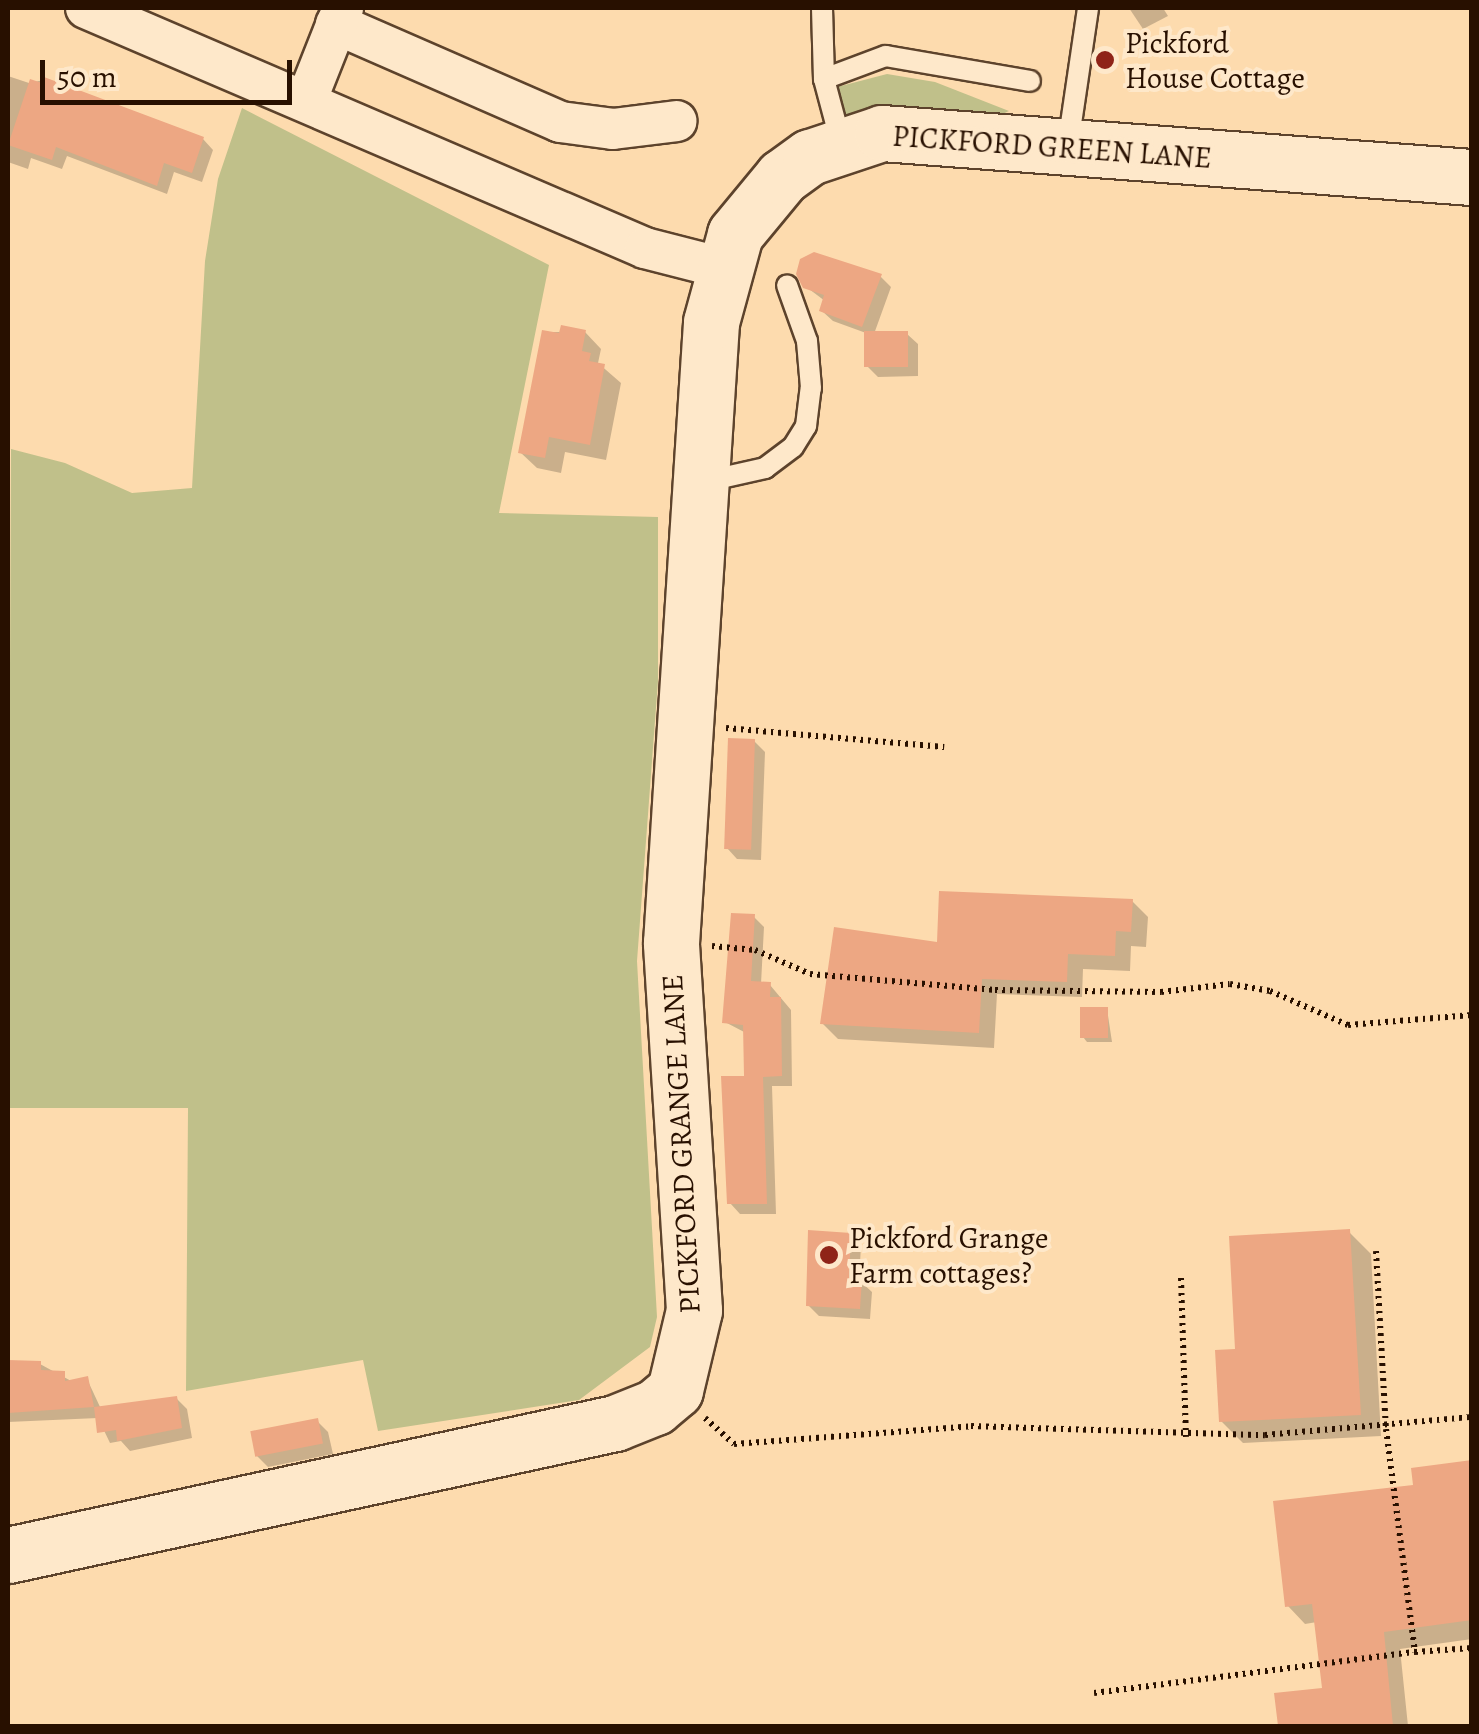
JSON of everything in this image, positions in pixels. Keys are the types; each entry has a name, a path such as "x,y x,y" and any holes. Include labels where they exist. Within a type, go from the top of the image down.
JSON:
{"street":[{"path":"86,8 307,99 646,248 723,268"},
{"path":"307,99 338,13 560,122 613,129 678,121"},
{"name":"PICKFORD GREEN LANE","path":"723,268 753,204 810,157 882,133 1472,176"},
{"name":"PICKFORD GRANGE LANE","path":"674,1390 694,1310 671,943 711,322 723,268"},
{"path":"8,1556 615,1423 655,1407 674,1390"}],"lane":[{"path":"822,8 824,79 841,144"},
{"path":"1068,146 1088,8"},
{"path":"824,79 886,56 1030,81"},
{"path":"700,482 765,468 793,447 806,426 812,398 806,341 787,285"}],"path":[{"path":"708,728 756,727 782,736 944,748"},
{"path":"700,945 755,950 810,974 995,990 1160,992 1230,984 1270,990 1309,1013 1348,1025 1472,1015"},
{"path":"1376,1251 1386,1429 1415,1652"},
{"path":"1181,1278 1186,1437"},
{"path":"674,1390 734,1444 971,1426 1186,1437 1386,1429 1472,1417"},
{"path":"1094,1693 1472,1648"}],"green space":[{"path":"887,74 935,82 1009,111 996,117 843,116 837,87"},
{"path":"242,108 549,265 499,513 658,517 658,681 637,961 657,1317 650,1347 579,1400 378,1431 363,1360 186,1391 188,1108 8,1108 11,449 65,463 132,493 192,488 205,261 218,179"}],"building":[{"path":"44,77 204,137 192,173 164,163 157,186 56,147 52,160 8,145 30,79 42,83"},
{"path":"814,252 882,274 862,327 819,311 824,295 803,288 796,274 800,259"},
{"path":"561,325 586,330 582,351 591,353 589,361 605,364 590,445 549,437 545,458 518,453 542,330 559,333"},
{"path":"864,331 908,331 908,367 864,367"},
{"path":"728,738 755,739 751,850 724,849"},
{"path":"939,891 1133,899 1131,932 1116,931 1115,956 1068,954 1067,982 982,979 979,1033 820,1024 834,927 937,942"},
{"path":"731,913 755,914 751,981 771,982 770,997 781,997 782,1076 763,1077 767,1204 727,1204 721,1076 744,1076 743,1025 722,1023"},
{"path":"1080,1007 1108,1007 1108,1038 1080,1038"},
{"path":"1350,1229 1361,1415 1219,1422 1215,1350 1235,1349 1229,1236"},
{"name":"Pickford Grange Farm cottages?","path":"808,1230 851,1233 849,1278 862,1279 860,1309 806,1306"},
{"path":"8,1360 41,1361 41,1370 65,1371 65,1381 88,1376 94,1407 8,1413"},
{"path":"177,1396 182,1428 117,1441 116,1430 97,1433 94,1407"},
{"path":"318,1418 323,1444 255,1457 250,1431"},
{"path":"1472,1460 1472,1620 1384,1632 1393,1726 1278,1726 1274,1693 1322,1688 1312,1604 1285,1607 1273,1501 1413,1485 1411,1468"}],"place":[{"name":"Pickford House Cottage","path":"1105,60"},
{"name":"Pickford Grange Farm cottages?","path":"829,1255"}]}
